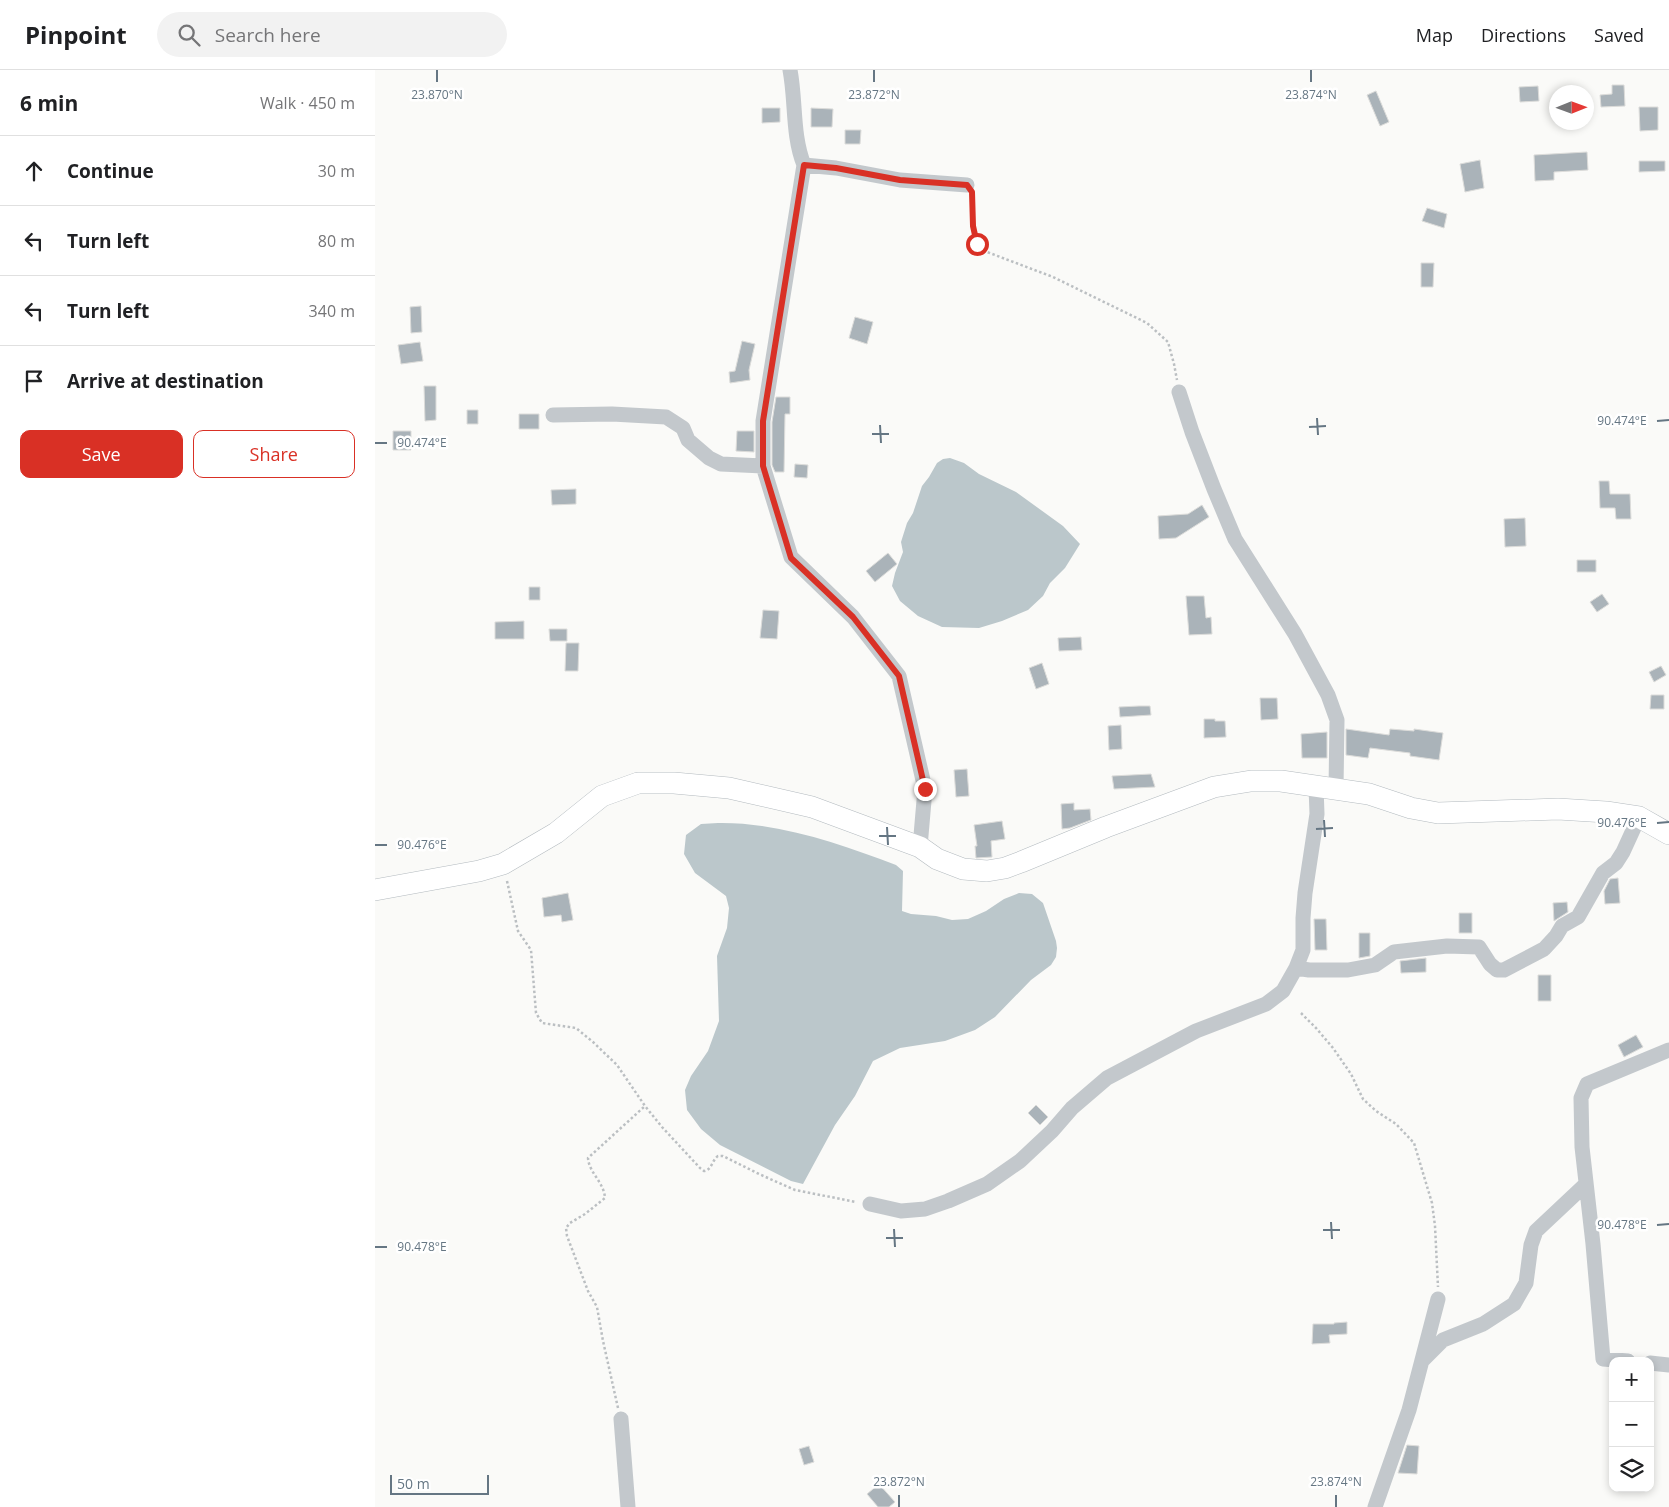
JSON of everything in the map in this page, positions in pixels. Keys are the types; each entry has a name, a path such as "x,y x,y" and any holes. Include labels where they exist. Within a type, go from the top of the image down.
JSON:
{"street":[{"path":"790,70 797,142 804,165 763,421 763,466 791,558 853,617 899,676 925,789 919,847"},
{"path":"804,165 836,168 900,180 967,185"},
{"path":"870,1204 901,1211 925,1209 987,1184 1020,1160 1052,1131 1072,1108 1107,1078 1196,1031 1266,1004 1283,991 1296,968 1303,950 1305,893 1317,814 1326,788 1337,720 1328,695 1295,634 1235,539 1195,440 1179,392"},
{"path":"553,415 612,414 666,417 683,428 688,440 709,458 721,464 763,466"},
{"path":"375,890 479,871 503,864 557,833 602,796 638,784 674,783 729,788 811,807 919,847 937,860 963,869 987,871 1005,868 1106,827 1214,787 1251,781 1281,781 1369,794 1411,808 1438,813 1558,809 1606,812 1639,817 1669,834"},
{"path":"1296,968 1348,970 1375,965 1394,952 1447,946 1479,947 1490,964 1497,970 1504,970 1544,949 1562,926 1578,917 1603,872 1616,863 1623,852 1639,817"},
{"path":"1609,1359 1603,1359 1582,1147 1581,1098 1587,1084 1669,1050"},
{"path":"1423,1360 1443,1340 1483,1324 1513,1304 1526,1283 1531,1246 1536,1231 1586,1184"},
{"path":"1375,1507 1398,1445 1423,1360 1438,1298"},
{"path":"1654,1363 1669,1365"},
{"path":"621,1419 628,1507"}],"path":[{"path":"967,185 972,192 973,226 977,244 987,252 1053,277 1147,323 1167,342 1174,364 1179,392"},
{"path":"503,864 518,931 531,950 535,1013 542,1023 576,1028 593,1042 617,1065 662,1127 704,1172 710,1168 718,1156 795,1190 870,1204"},
{"path":"1301,1013 1333,1048 1351,1074 1363,1099 1376,1111 1396,1124 1414,1143 1432,1203 1435,1226 1438,1298"},
{"path":"621,1419 597,1307 588,1291 567,1236 566,1228 570,1223 605,1198 604,1190 589,1165 588,1158 645,1106"}],"shaded area":[{"path":"950,458 964,463 979,474 1016,492 1063,526 1080,544 1065,568 1050,583 1043,596 1028,610 979,628 942,627 918,616 900,601 892,586 903,552 901,542 922,486 937,463 943,459"},
{"path":"718,823 763,826 786,830 853,849 896,865 903,871 902,911 911,914 936,916 952,920 968,919 1019,893 1032,894 1043,903 1056,941 1056,957 1051,965 1031,980 995,1017 975,1030 945,1041 900,1048 873,1061 855,1096 835,1125 803,1184 791,1181 720,1145 701,1129 687,1110 685,1090 691,1076 708,1051 719,1021 717,956 727,928 729,908 726,896 695,873 684,854 686,835 701,824"}],"building":[{"path":"1612,85 1624,85 1625,106 1601,107 1600,95 1612,94"},
{"path":"1538,86 1539,101 1520,102 1519,87"},
{"path":"1376,91 1389,122 1380,126 1367,95"},
{"path":"1639,107 1658,107 1658,130 1640,131"},
{"path":"762,108 780,108 780,122 762,123"},
{"path":"811,108 833,109 832,127 811,127"},
{"path":"845,130 861,130 860,144 845,144"},
{"path":"1587,152 1588,170 1554,172 1554,180 1535,181 1534,155"},
{"path":"1480,160 1484,188 1465,192 1460,164"},
{"path":"1639,161 1665,161 1665,171 1639,172"},
{"path":"1427,208 1447,214 1444,228 1422,221"},
{"path":"1421,263 1434,263 1433,287 1421,287"},
{"path":"421,306 422,332 411,333 410,307"},
{"path":"855,317 873,322 867,344 849,338"},
{"path":"742,341 755,344 749,370 750,380 730,383 729,372 735,371"},
{"path":"420,342 423,361 401,364 398,345"},
{"path":"424,386 436,386 436,420 425,421"},
{"path":"776,397 790,397 790,414 785,414 784,472 775,472 772,465 772,422"},
{"path":"467,410 478,410 478,424 467,424"},
{"path":"519,414 539,414 539,429 519,429"},
{"path":"393,431 411,431 411,450 393,450"},
{"path":"737,431 754,431 754,452 736,451"},
{"path":"795,464 808,465 807,478 794,477"},
{"path":"1599,481 1609,481 1610,494 1630,494 1631,519 1616,519 1615,508 1600,508"},
{"path":"576,489 576,504 552,505 551,490"},
{"path":"1202,505 1209,517 1176,538 1159,539 1158,516 1188,514"},
{"path":"1525,518 1526,546 1505,547 1504,519"},
{"path":"888,553 897,564 875,582 866,571"},
{"path":"1577,560 1596,560 1596,572 1577,572"},
{"path":"529,587 540,587 540,600 529,600"},
{"path":"1602,594 1609,604 1597,612 1590,602"},
{"path":"1186,596 1204,596 1206,618 1211,617 1212,634 1189,635"},
{"path":"763,610 779,611 777,639 760,638"},
{"path":"524,621 524,639 495,639 495,622"},
{"path":"549,629 567,629 567,641 550,641"},
{"path":"1081,637 1082,650 1059,651 1058,638"},
{"path":"566,643 579,643 578,671 565,671"},
{"path":"1042,663 1049,684 1036,689 1029,668"},
{"path":"1661,666 1666,675 1654,682 1649,672"},
{"path":"1651,695 1664,695 1664,709 1650,709"},
{"path":"1260,698 1277,698 1278,719 1261,720"},
{"path":"1150,706 1151,715 1120,717 1119,707"},
{"path":"1204,719 1225,721 1226,737 1204,738"},
{"path":"1121,725 1122,749 1109,750 1108,726"},
{"path":"1346,729 1389,735 1390,729 1414,731 1414,729 1443,733 1439,760 1410,756 1410,753 1370,748 1368,758 1346,755"},
{"path":"1327,732 1327,758 1302,758 1301,734"},
{"path":"967,769 969,796 956,797 954,770"},
{"path":"1151,774 1155,787 1114,789 1112,776"},
{"path":"1074,803 1074,810 1090,809 1091,820 1062,829 1061,804"},
{"path":"1002,821 1005,839 991,841 992,857 976,858 975,846 977,846 974,825"},
{"path":"1618,878 1620,903 1605,904 1604,891 1610,879"},
{"path":"568,893 573,920 562,922 561,915 544,917 542,898"},
{"path":"1567,902 1568,912 1554,921 1553,903"},
{"path":"1459,913 1472,913 1472,933 1459,933"},
{"path":"1314,919 1326,919 1327,950 1315,950"},
{"path":"1359,933 1370,933 1370,956 1359,958"},
{"path":"1426,958 1426,972 1401,973 1400,961"},
{"path":"1538,975 1551,975 1551,1001 1538,1001"},
{"path":"1636,1035 1643,1047 1624,1057 1618,1045"},
{"path":"1036,1105 1048,1117 1040,1125 1028,1113"},
{"path":"1347,1322 1347,1334 1329,1335 1330,1343 1312,1344 1313,1324"},
{"path":"1407,1445 1419,1446 1417,1474 1398,1473"},
{"path":"809,1446 814,1462 804,1465 799,1449"},
{"path":"879,1484 895,1502 889,1507 878,1507 867,1494"}],"route":[{"path":"925,789 899,676 853,617 791,558 763,466 763,421 804,165 836,168 900,180 967,185 972,192 973,226 977,244"}]}
